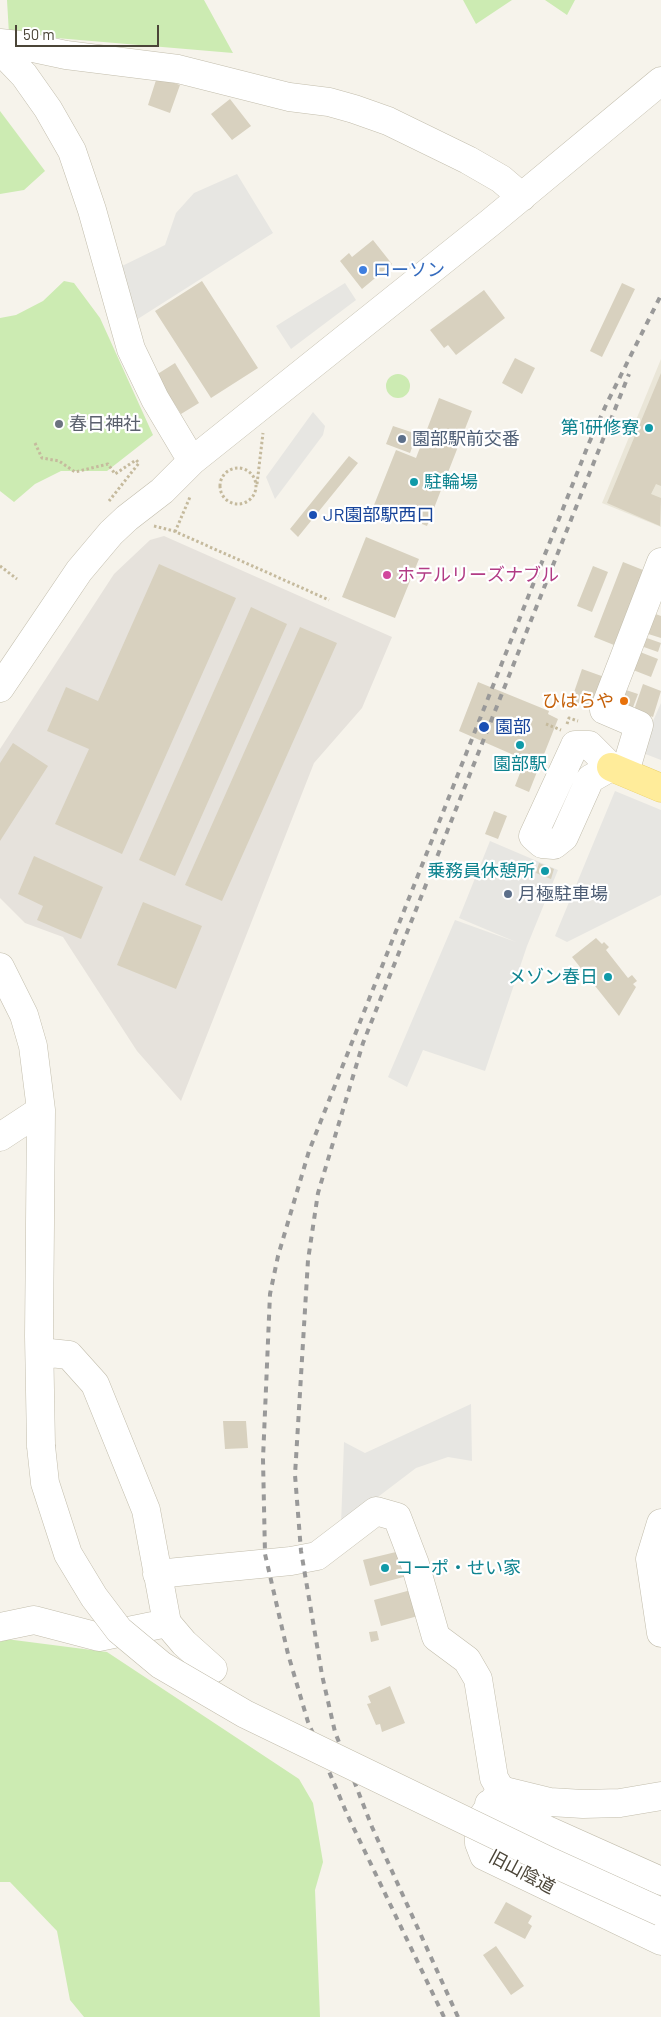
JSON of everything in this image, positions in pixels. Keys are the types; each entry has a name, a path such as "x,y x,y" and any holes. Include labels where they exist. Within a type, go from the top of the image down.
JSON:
{"main road":[{"path":"618,770 661,788"}],"street":[{"path":"0,43 19,44 66,55 178,69 289,97 329,102 354,109 388,121 468,160 501,178 522,197"},
{"path":"0,50 24,75 43,102 72,151 92,210 131,349 156,400 192,461"},
{"path":"0,688 79,571 111,533 162,491 192,461 522,197 661,81"},
{"path":"618,770 639,725 604,710 661,562"},
{"path":"0,967 24,1015 33,1046 41,1110 41,1446 45,1484 68,1554 94,1597 119,1630 161,1665 245,1714 542,1858 661,1912"},
{"path":"0,1137 41,1110"},
{"path":"40,1352 69,1355 95,1384 146,1510 167,1623 184,1643 213,1669"},
{"path":"157,1574 291,1561 317,1556 376,1511 397,1517 415,1564 436,1637 467,1660 478,1679 494,1778 495,1797"},
{"path":"661,1523 650,1559 661,1633"},
{"path":"0,1627 34,1620 99,1637 167,1623"},
{"path":"495,1797 583,1804 620,1803 661,1796"},
{"path":"495,1797 661,1881"},
{"name":"旧山陰道","path":"495,1797 479,1822 479,1843 484,1856 661,1941"}],"path":[{"path":"256,486 253,476 248,471 237,468 227,472 221,483 222,494 231,502 242,503 248,501 255,492 256,486 263,430"},
{"path":"35,443 42,458 59,461 75,472 108,464 115,474 136,460 139,462 108,502 114,508"},
{"path":"223,468 227,472"},
{"path":"175,532 192,492"},
{"path":"148,532 152,526 175,532 328,600"},
{"path":"0,566 17,579"},
{"path":"546,724 563,732"}],"shaded area":[{"path":"237,174 273,233 133,322 118,268 165,245 176,213 194,193"},
{"path":"345,283 356,300 291,349 276,326"},
{"name":"第1研修寮","path":"661,359 661,527 602,503"},
{"path":"313,412 325,426 323,435 275,499 266,477"},
{"path":"164,536 392,637 362,708 314,763 181,1101 137,1051 63,937 25,923 0,898 0,749 114,574 150,540"},
{"path":"661,703 661,760 635,750 643,725 653,721"},
{"path":"615,791 661,810 661,895 567,942 555,936"},
{"path":"490,841 558,870 527,946 485,1071 423,1050 407,1087 388,1077 455,920 516,942 459,918"},
{"path":"471,1404 472,1461 448,1457 416,1468 341,1525 344,1442 365,1453"}],"green space":[{"path":"7,0 204,0 233,53 9,34"},
{"path":"463,0 512,0 476,24"},
{"path":"545,0 575,0 567,15"},
{"path":"0,111 45,171 24,190 0,194"},
{"path":"64,281 74,283 100,318 153,435 107,471 61,471 35,484 14,502 0,491 0,318 16,315 43,301"},
{"path":"398,374 407,377 410,386 407,395 398,398 389,395 386,386 389,377"},
{"path":"6,1639 107,1652 299,1779 313,1803 323,1862 315,1890 320,2017 84,2017 70,2000 57,1931 10,1882 0,1882 0,1642"}],"building":[{"path":"157,77 180,85 170,113 148,105"},
{"path":"230,99 251,126 232,140 211,114"},
{"path":"373,240 392,264 362,289 340,261 349,253 352,257"},
{"path":"202,281 258,368 211,398 155,311"},
{"path":"622,283 635,289 602,357 590,351"},
{"path":"484,290 505,318 456,355 448,345 444,348 430,330"},
{"path":"515,358 535,368 522,394 502,383"},
{"path":"175,363 199,403 181,414 156,375"},
{"name":"第1研修寮","path":"661,373 661,486 656,484 651,494 661,498 660,526 607,503"},
{"name":"駐輪場","path":"439,398 472,411 427,526 374,505 396,450 416,458"},
{"path":"393,426 417,434 410,453 386,444"},
{"path":"349,456 358,463 298,537 290,529"},
{"path":"366,537 419,559 395,618 342,597"},
{"path":"623,562 643,570 614,645 594,637"},
{"path":"159,564 236,598 122,854 55,824 89,749 47,731 66,687 98,701"},
{"path":"593,566 608,572 592,612 577,606"},
{"path":"251,607 287,624 175,876 139,860"},
{"path":"650,612 661,616 661,638 642,632"},
{"path":"300,627 337,643 222,901 185,885"},
{"path":"644,637 661,643 658,652 641,646"},
{"path":"635,650 658,659 651,677 628,668"},
{"path":"582,669 610,679 599,710 571,701"},
{"name":"園部駅","path":"478,682 549,711 548,714 558,719 529,792 515,786 525,760 459,731"},
{"path":"643,684 661,691 653,717 634,710"},
{"path":"620,688 638,694 632,710 615,704"},
{"path":"13,743 48,766 0,841 0,763"},
{"path":"494,811 507,816 498,839 485,834"},
{"path":"34,856 103,887 81,939 37,920 43,906 18,894"},
{"name":"乗務員休憩所","path":"539,863 554,869 551,879 536,873"},
{"path":"143,902 202,926 176,989 117,965"},
{"name":"メゾン春日","path":"596,938 602,944 604,942 609,947 606,950 628,978 632,975 637,981 633,984 636,987 619,1016 572,957"},
{"path":"223,1421 246,1421 248,1448 225,1449"},
{"name":"コーポ・せい家","path":"400,1551 407,1576 370,1586 363,1560"},
{"path":"411,1590 418,1616 381,1626 374,1600"},
{"path":"377,1631 379,1640 371,1642 369,1632"},
{"path":"390,1686 405,1723 382,1732 380,1724 376,1725 367,1704 371,1703 368,1696"},
{"path":"506,1902 532,1916 528,1923 532,1926 525,1939 494,1923"},
{"path":"496,1946 524,1986 511,1995 483,1955"}],"railway":[{"path":"444,2017 347,1814 308,1722 288,1654 265,1554 263,1459 270,1294 278,1256 309,1151 589,443 661,295"},
{"path":"458,2017 372,1827 335,1732 322,1675 301,1551 295,1475 308,1260 318,1193 363,1043 629,374"}],"place":[{"name":"ローソン","path":"363,270"},
{"name":"春日神社","path":"59,424"},
{"name":"第1研修寮","path":"649,428"},
{"name":"園部駅前交番","path":"402,439"},
{"name":"駐輪場","path":"414,482"},
{"name":"JR園部駅西口","path":"313,515"},
{"name":"ホテルリーズナブル","path":"387,575"},
{"name":"ひはらや","path":"624,701"},
{"name":"園部","path":"484,727"},
{"name":"園部駅","path":"520,745"},
{"name":"乗務員休憩所","path":"545,871"},
{"name":"月極駐車場","path":"508,894"},
{"name":"メゾン春日","path":"608,977"},
{"name":"コーポ・せい家","path":"385,1568"}]}
